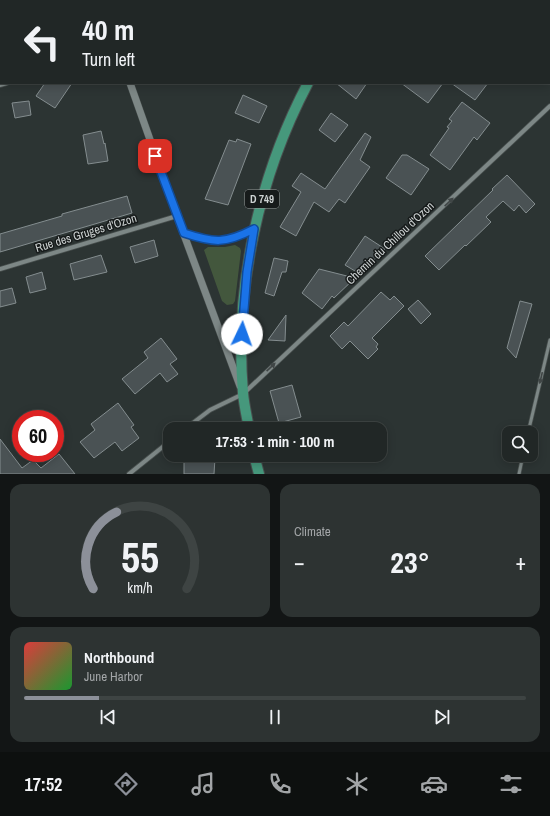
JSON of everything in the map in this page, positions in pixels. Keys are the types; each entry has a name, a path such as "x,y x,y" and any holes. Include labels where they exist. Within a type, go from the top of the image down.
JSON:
{"main road":[{"name":"D 749","path":"248,422 243,394 242,323 247,272 254,229 261,202 284,131 308,84"},
{"path":"256,462 259,474"}],"street":[{"path":"130,84 177,216 243,394"},
{"name":"Chemin du Chillou d'Ozon","path":"194,422 210,410 243,394 550,106"},
{"name":"Rue des Gruges d'Ozon","path":"0,269 177,216"},
{"path":"184,233 209,241 220,241 232,239 254,229"},
{"path":"129,474 163,447"}],"lane":[{"path":"530,426 550,340"},
{"path":"519,474 522,462"}],"green space":[{"path":"235,245 240,248 241,251 235,301 233,304 227,305 222,301 204,250 208,247 225,247"}],"building":[{"path":"44,84 71,84 55,108 36,96"},
{"path":"337,84 366,84 356,99"},
{"path":"402,84 442,84 428,103"},
{"path":"452,84 487,84 475,100"},
{"path":"243,95 267,106 259,123 235,113"},
{"path":"29,101 31,115 15,118 12,103"},
{"path":"462,102 490,123 477,140 474,137 450,170 430,155 449,128 447,127 452,121 449,119"},
{"path":"331,113 348,125 335,142 319,130"},
{"path":"101,131 108,161 88,164 83,135"},
{"path":"365,133 371,137 360,160 370,167 345,203 339,199 329,212 314,202 296,236 280,227 301,192 292,186 301,173 325,189"},
{"path":"237,139 251,144 228,205 205,199 229,140 236,142"},
{"path":"402,155 407,155 429,169 411,195 386,178"},
{"path":"507,175 535,204 526,213 519,205 514,211 503,201 486,217 491,222 439,270 425,256"},
{"path":"127,196 132,213 0,252 0,234 62,216 62,214"},
{"path":"365,236 385,249 360,274 345,265"},
{"path":"154,240 158,256 135,263 130,247"},
{"path":"101,255 107,272 74,280 70,264"},
{"path":"274,258 288,261 286,272 282,272 274,296 265,293"},
{"path":"319,269 355,278 334,298 332,296 322,309 302,293"},
{"path":"42,272 46,289 30,293 26,277"},
{"path":"12,288 16,303 0,307 0,291"},
{"path":"381,292 390,300 394,296 404,306 372,338 378,344 376,347 378,349 368,359 350,341 342,349 330,336 344,322 348,326"},
{"path":"418,300 431,314 421,324 408,309"},
{"path":"520,301 532,304 516,358 507,348"},
{"path":"286,315 285,341 268,340"},
{"path":"161,338 177,359 170,364 178,374 167,382 160,373 135,394 122,379 148,358 144,352"},
{"path":"292,385 301,417 279,422 270,391"},
{"path":"118,403 134,425 131,427 139,438 122,451 115,442 94,458 80,442 95,430 91,424"},
{"path":"0,439 12,455 12,462 17,462 22,468 30,462 35,462 41,468 49,462 64,462 64,460 75,474 0,474"},
{"path":"184,462 215,462 214,474 184,474"}],"route":[{"path":"155,156 184,233 209,241 220,241 241,236 254,229 247,272 242,334"}]}
